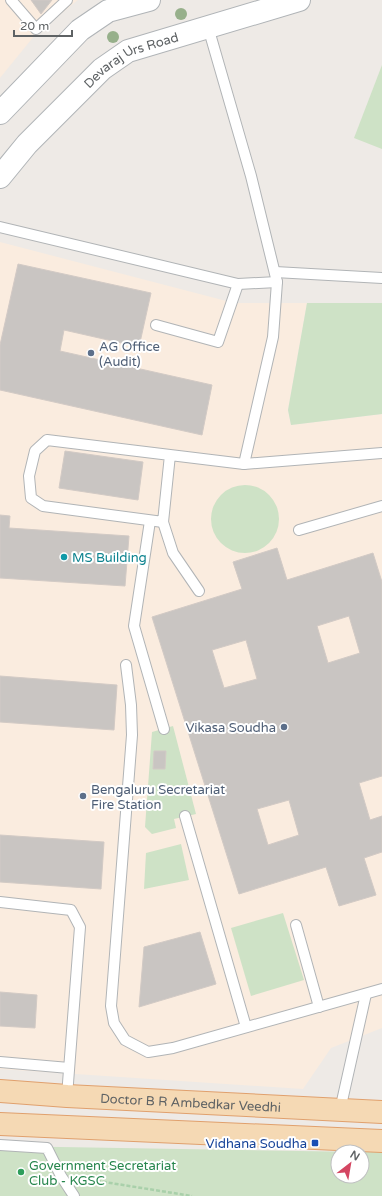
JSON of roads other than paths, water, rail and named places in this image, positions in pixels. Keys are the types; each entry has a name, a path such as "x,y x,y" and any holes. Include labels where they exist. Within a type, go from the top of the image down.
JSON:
{"main road":[{"name":"Doctor B R Ambedkar Veedhi","path":"0,1091 67,1096 382,1112"},
{"path":"0,1124 49,1133 382,1140"}],"street":[{"path":"0,113 80,30 108,11 149,0"},
{"name":"Devaraj Urs Road","path":"0,177 27,144 102,69 128,51 298,0"}],"lane":[{"path":"11,0 36,29 67,0"},
{"path":"208,28 251,176 276,277 273,337 244,464"},
{"path":"0,227 238,284 276,277 382,278"},
{"path":"156,325 218,342 238,284"},
{"path":"162,522 44,506 31,498 29,476 34,451 47,440 244,464 382,453"},
{"path":"170,455 162,522 173,553 199,591"},
{"path":"299,530 382,506"},
{"path":"150,520 134,626 164,729"},
{"path":"126,665 131,706 132,735 111,1006 114,1023 125,1040 148,1052 173,1048 382,989"},
{"path":"185,816 246,1027"},
{"path":"0,902 71,910 80,927 67,1096"},
{"path":"296,924 319,1007"},
{"path":"340,1110 366,994"},
{"path":"0,1062 69,1068"},
{"path":"27,1147 49,1133"},
{"path":"0,1145 47,1148 61,1176 74,1196"}],"place":[{"name":"AG Office (Audit)","path":"91,353"},
{"name":"MS Building","path":"64,557"},
{"name":"Vikasa Soudha","path":"284,727"},
{"name":"Bengaluru Secretariat Fire Station","path":"83,796"},
{"name":"Vidhana Soudha","path":"315,1143"},
{"name":"Government Secretariat Club - KGSC","path":"21,1172"}]}
